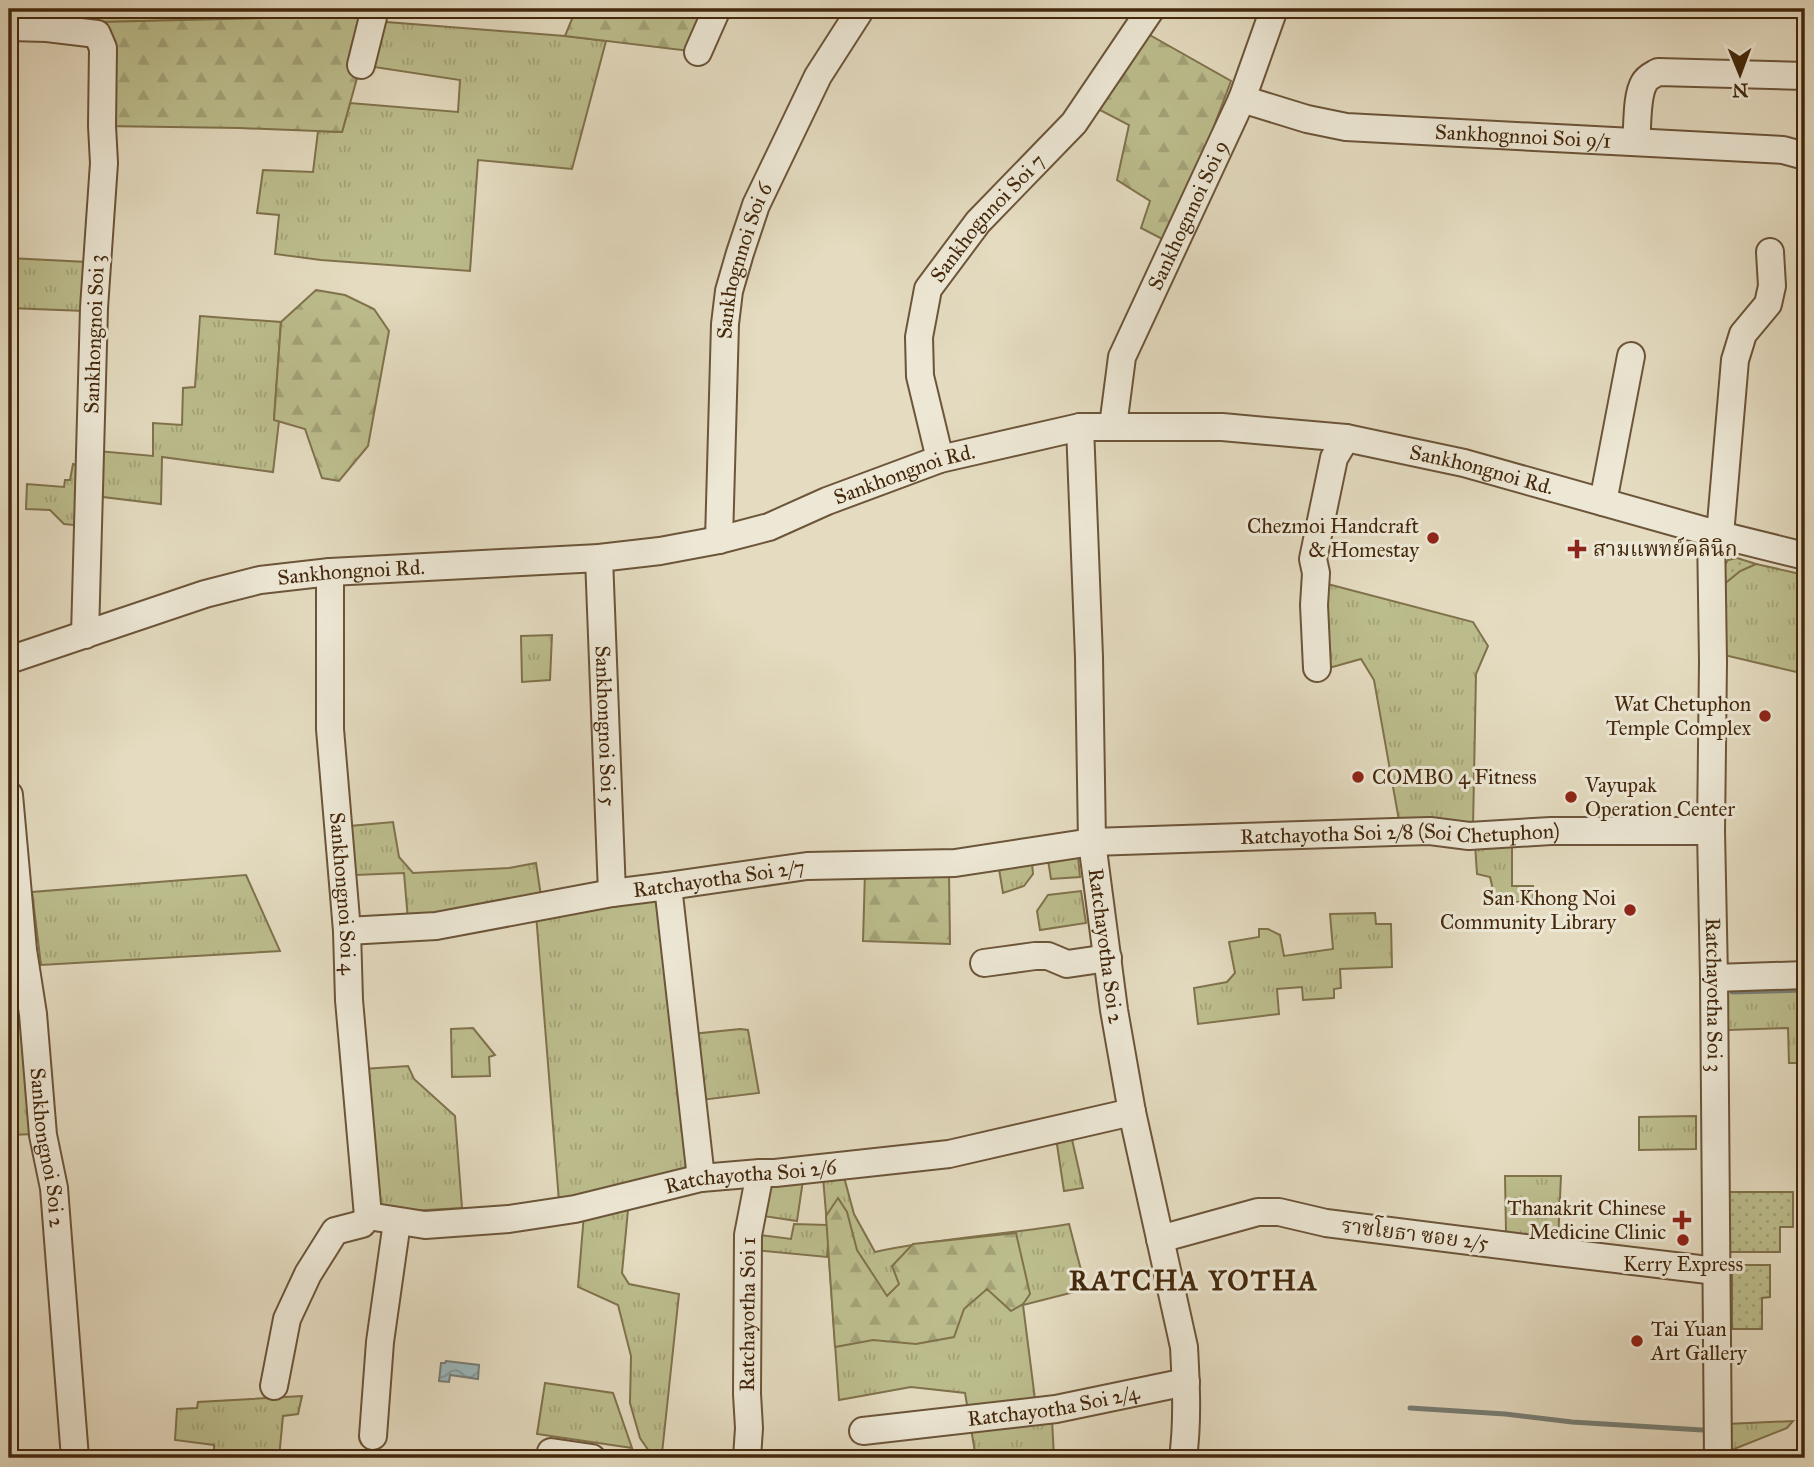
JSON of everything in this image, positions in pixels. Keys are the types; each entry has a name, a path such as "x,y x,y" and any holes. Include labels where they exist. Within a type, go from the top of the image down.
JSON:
{"street":[{"path":"360,65 374,9"},
{"path":"698,52 717,9"},
{"name":"Sankhognnoi Soi 6","path":"719,540 725,324 729,290 756,205 818,76 861,9"},
{"name":"Sankhognnoi Soi 7","path":"940,459 920,376 919,337 928,289 978,222 1074,123 1151,9"},
{"name":"Sankhognnoi Soi 9","path":"1113,426 1122,357 1242,99 1274,9"},
{"name":"Sankhongnoi Soi 3","path":"9,27 97,34 103,48 104,163 94,308 85,635"},
{"path":"1636,142 1640,93 1649,77 1658,72 1805,76"},
{"name":"Sankhognnoi Soi 9/1","path":"1242,99 1307,119 1346,127 1783,150 1805,156"},
{"name":"Ratchayotha Soi 3","path":"1718,1458 1711,831 1715,533 1735,360 1743,334 1768,304 1772,286 1770,252"},
{"path":"1603,502 1631,356"},
{"name":"Sankhongnoi Rd.","path":"9,660 205,594 260,580 330,572 599,558 660,551 719,540 769,527 827,501 940,459 1080,427 1222,426 1346,438 1464,463 1805,556"},
{"name":"Ratchayotha Soi 2","path":"1080,427 1092,842 1114,1010 1132,1112 1184,1347 1186,1433 1183,1458"},
{"path":"1317,667 1314,605 1316,573 1313,559 1334,458 1346,438"},
{"name":"Sankhongnoi Soi 5","path":"599,558 612,893"},
{"name":"Sankhongnoi Soi 4","path":"330,572 330,729 349,1000 368,1216"},
{"name":"Sankhongnoi Soi 2","path":"9,795 44,1135 54,1188 75,1458"},
{"name":"Ratchayotha Soi 2/8 (Soi Chetuphon)","path":"1092,842 1430,831 1469,836 1551,831 1711,831"},
{"name":"Ratchayotha Soi 2/7","path":"346,930 436,926 612,893 807,866 955,863 1092,842"},
{"path":"668,886 701,1178"},
{"path":"984,963 1035,956 1048,956 1067,964 1108,958"},
{"path":"1714,978 1805,975"},
{"name":"Ratchayotha Soi 2/6","path":"368,1216 425,1225 509,1219 562,1211 701,1178 775,1174 949,1154 1132,1112"},
{"name":"Ratchayotha Soi 1","path":"747,1458 748,1235 760,1173"},
{"name":"ราชโยธา ซอย 2/5","path":"1160,1239 1258,1212 1279,1212 1326,1223 1716,1270"},
{"path":"274,1386 286,1319 308,1274 335,1231 362,1224 368,1216"},
{"path":"373,1436 380,1342 397,1222"},
{"name":"Ratchayotha Soi 2/4","path":"863,1431 1056,1409 1186,1382"},
{"path":"551,1452 592,1458"}],"green space":[{"path":"71,9 268,9 267,18 69,23"},
{"path":"268,9 310,9 373,21 342,132 102,126 100,22 266,18"},
{"path":"310,9 376,9 374,21 606,41 572,169 478,160 470,271 275,254 279,215 257,213 263,170 313,172 318,131 342,132 350,103 458,112 460,80 361,65 373,21"},
{"path":"576,9 717,9 698,52 565,36"},
{"path":"1148,34 1231,81 1170,243 1141,228 1150,201 1117,180 1129,125 1094,107"},
{"path":"9,258 87,262 84,311 9,308"},
{"path":"316,290 345,295 374,309 389,331 368,446 339,481 322,478 305,429 274,420 281,322"},
{"path":"200,316 281,322 274,419 279,421 273,472 162,457 161,504 95,496 98,451 153,456 153,423 182,425 183,388 195,387"},
{"path":"73,464 83,467 83,526 64,524 50,510 26,509 27,484 64,487 65,480 70,480"},
{"path":"1737,558 1756,564 1740,571 1723,585 1722,569 1728,560"},
{"path":"1756,564 1805,575 1805,674 1724,655 1723,585 1740,571"},
{"path":"1320,582 1473,622 1488,646 1476,674 1473,827 1400,826 1374,680 1361,659 1322,670"},
{"path":"552,635 550,680 522,682 521,636"},
{"path":"393,822 399,857 413,873 509,868 536,863 541,896 408,920 404,873 355,875 350,826"},
{"path":"1475,844 1512,845 1512,886 1533,886 1534,902 1496,902 1490,877 1477,874"},
{"path":"1078,856 1080,877 1051,879 1048,860"},
{"path":"1032,863 1033,874 1024,886 1003,893 999,869"},
{"path":"865,871 949,872 950,944 863,941"},
{"path":"246,875 280,951 41,965 32,892"},
{"path":"1081,891 1086,923 1040,930 1037,911 1048,895"},
{"path":"660,895 687,1171 559,1201 536,914"},
{"path":"1375,913 1376,924 1391,924 1392,967 1340,969 1341,988 1334,989 1334,998 1303,1000 1302,987 1277,989 1279,1014 1198,1024 1194,988 1227,982 1235,973 1229,942 1259,937 1259,929 1268,929 1280,935 1284,956 1333,949 1330,914"},
{"path":"9,967 22,975 36,1134 9,1135"},
{"path":"1805,979 1805,1063 1789,1063 1788,1028 1728,1030 1725,983"},
{"path":"473,1028 495,1055 489,1057 490,1076 452,1077 451,1029"},
{"path":"748,1030 759,1093 701,1100 692,1034"},
{"path":"408,1066 414,1079 455,1116 462,1208 375,1213 363,1069"},
{"path":"1696,1116 1696,1149 1639,1150 1639,1117"},
{"path":"1071,1135 1083,1188 1064,1191 1056,1138"},
{"path":"1505,1176 1561,1176 1558,1242 1506,1232"},
{"path":"823,1177 844,1177 854,1214 875,1252 1069,1224 1086,1289 1023,1305 1037,1415 1052,1419 1054,1458 976,1458 965,1393 911,1387 839,1400 828,1244 827,1257 753,1250 760,1235 791,1239 794,1224 827,1225"},
{"path":"803,1180 797,1221 763,1216 770,1182"},
{"path":"1728,1192 1793,1192 1793,1227 1780,1227 1780,1252 1728,1252"},
{"path":"838,1198 847,1212 857,1250 887,1296 899,1284 892,1266 913,1244 1016,1233 1030,1294 1023,1304 1011,1311 987,1289 964,1309 954,1337 916,1344 873,1340 835,1347 826,1216"},
{"path":"628,1210 622,1273 629,1284 679,1294 662,1453 651,1454 640,1438 630,1403 631,1356 618,1305 578,1287 584,1214"},
{"path":"1732,1265 1770,1265 1770,1297 1762,1298 1762,1329 1732,1329"},
{"path":"545,1383 613,1393 632,1448 537,1434"},
{"path":"302,1396 298,1414 283,1416 279,1458 214,1458 214,1445 175,1440 177,1409 197,1408 198,1402"},
{"path":"1793,1421 1787,1428 1729,1451 1727,1424"}],"water":[{"path":"446,1361 479,1365 478,1379 450,1375 449,1382 439,1381 441,1363"}],"waterway":[{"path":"1732,992 1805,990"},
{"path":"1410,1408 1702,1430"}],"place":[{"name":"Chezmoi Handcraft & Homestay","path":"1433,538"},
{"name":"สามแพทย์คลินิก","path":"1577,549"},
{"name":"Wat Chetuphon Temple Complex","path":"1765,716"},
{"name":"COMBO 4 Fitness","path":"1358,777"},
{"name":"Vayupak Operation Center","path":"1571,797"},
{"name":"San Khong Noi Community Library","path":"1630,910"},
{"name":"Thanakrit Chinese Medicine Clinic","path":"1682,1220"},
{"name":"Kerry Express","path":"1683,1240"},
{"name":"Tai Yuan Art Gallery","path":"1637,1341"}],"district":[{"name":"RATCHA YOTHA","path":"1194,1280"}]}
